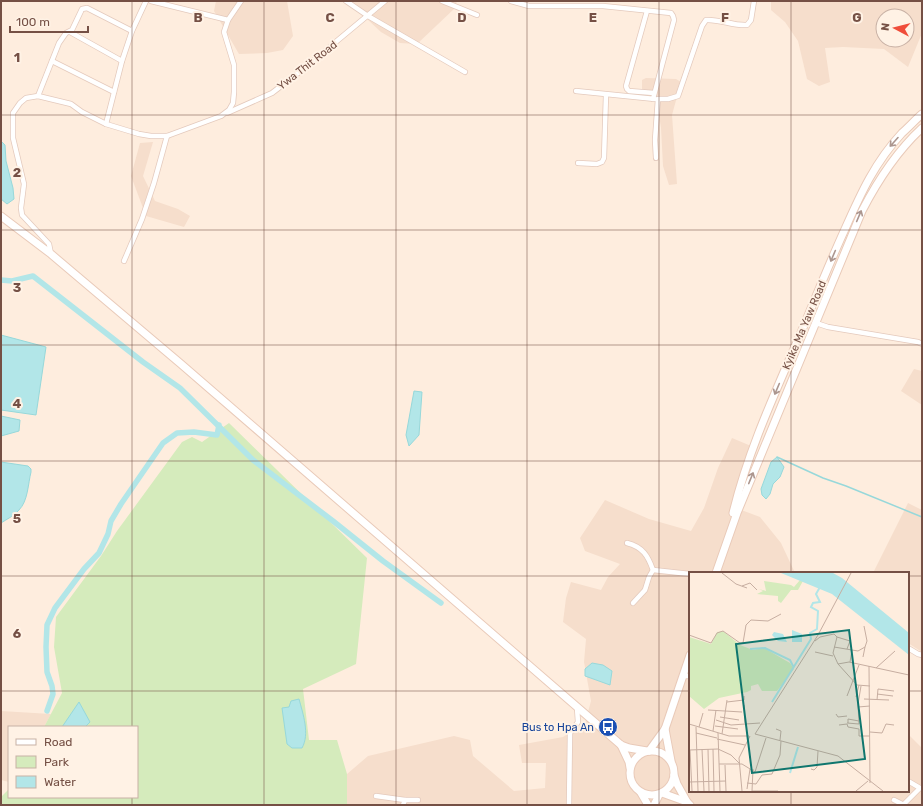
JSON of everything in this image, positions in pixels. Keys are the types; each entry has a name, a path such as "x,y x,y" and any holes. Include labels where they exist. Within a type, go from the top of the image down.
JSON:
{"main road":[{"name":"Kyike Ma Yaw Road","path":"722,554 740,485 756,440 863,188 891,145 916,118 922,114"},
{"name":"Kyike Ma Yaw Road","path":"716,572 737,513 862,211 889,164 922,128"},
{"path":"1,216 51,254 181,364 621,745 629,748 657,751 665,755 671,761"},
{"path":"630,770 635,758 648,751 665,729 687,676 689,661"},
{"path":"665,729 674,775 677,784 688,803"},
{"path":"621,745 630,762 630,777 632,784 641,793 648,805"},
{"path":"654,805 661,794 669,787 674,775"},
{"path":"641,793 653,796 661,794 688,803"}],"street":[{"path":"106,124 122,61 132,31 146,1"},
{"path":"151,1 228,20"},
{"path":"221,116 229,110 233,103 234,92 234,65 224,32 228,20 241,1"},
{"path":"346,1 368,16 465,72"},
{"name":"Ywa Thit Road","path":"38,96 71,104 82,112 106,124 139,134 167,136 221,116 272,93 385,1"},
{"path":"442,1 477,14"},
{"path":"512,1 529,6 603,6 671,13 674,20 654,93 656,99 656,158"},
{"path":"548,7 549,1"},
{"path":"576,90 656,99 668,99 678,96 702,26 706,20 714,20 739,26 747,25 751,20 754,1"},
{"path":"51,254 49,244 22,215 21,208 24,184 13,138 14,113 20,103 26,98 38,96 60,43 66,33 72,30 82,9 87,8 132,31"},
{"path":"647,11 626,86 629,91 654,93"},
{"path":"70,32 122,61"},
{"path":"52,61 114,92"},
{"path":"578,163 597,164 602,162 604,158 606,94"},
{"path":"124,261 142,219 167,136"},
{"path":"816,323 828,327 922,344"},
{"path":"627,543 635,545 648,556 654,570"},
{"path":"654,570 689,574"},
{"path":"633,603 645,590 648,577 654,570"},
{"path":"909,649 922,655"},
{"path":"569,805 570,733 578,722 577,707"},
{"path":"894,800 903,805 920,788 909,782"},
{"path":"376,796 405,800 418,800"},
{"path":"403,805 405,800"}],"shaded area":[{"path":"216,1 287,1 293,36 283,50 267,53 239,54 214,11"},
{"path":"350,1 457,1 455,8 417,44 400,43 381,32 350,3"},
{"path":"771,1 922,1 922,33 908,67 884,49 843,47 825,48 830,82 819,86 807,79 798,41 785,22 771,10"},
{"path":"646,78 676,79 681,82 672,115 677,184 669,185 663,166 661,128 656,96 642,91 642,80"},
{"path":"153,142 143,176 155,201 178,209 190,216 184,227 146,216 131,176 140,143"},
{"path":"914,369 922,371 922,405 901,391"},
{"path":"732,438 751,446 736,508 760,517 781,543 795,572 689,572 689,792 909,792 909,735 922,748 922,805 347,805 347,774 368,756 454,736 470,740 473,756 514,791 545,788 546,763 522,763 519,745 563,737 585,723 591,701 584,662 586,639 563,622 566,598 571,582 601,590 608,577 620,564 585,551 580,538 605,500 649,519 691,531 704,508 718,468"},
{"path":"908,503 922,510 922,652 909,644 909,572 874,572"},
{"path":"1,711 51,714 45,726 8,726 8,782 1,780"}],"green space":[{"path":"229,423 367,558 356,664 303,689 309,740 337,740 347,774 347,805 1,805 1,797 8,790 8,798 138,798 138,726 45,726 62,693 54,647 56,617 182,442 192,437 202,442"}],"water":[{"path":"1,141 5,145 6,161 13,188 14,199 7,204 1,199"},
{"path":"1,335 46,347 36,415 1,410"},
{"path":"414,391 422,392 419,435 409,446 406,435"},
{"path":"1,416 20,420 19,431 1,436"},
{"path":"777,457 784,467 780,477 773,484 770,494 766,499 762,495 761,489 771,462"},
{"path":"1,462 28,466 31,469 31,472 26,497 22,506 15,514 1,523"},
{"path":"592,663 603,665 612,671 610,685 585,676 585,669"},
{"path":"299,699 306,730 305,737 302,748 292,748 287,744 282,708 289,707 291,701"},
{"path":"79,702 90,722 86,726 63,726"}],"waterway":[{"path":"1,280 12,281 33,276 143,362 180,388 253,460 383,561 441,603"},
{"path":"47,711 53,694 47,672 47,625 55,608 84,569 99,553 108,534 111,521 163,443 177,433 194,432 217,435 219,425"},
{"path":"777,457 823,478 922,517"}],"place":[{"name":"Bus to Hpa An","path":"608,727"}]}
